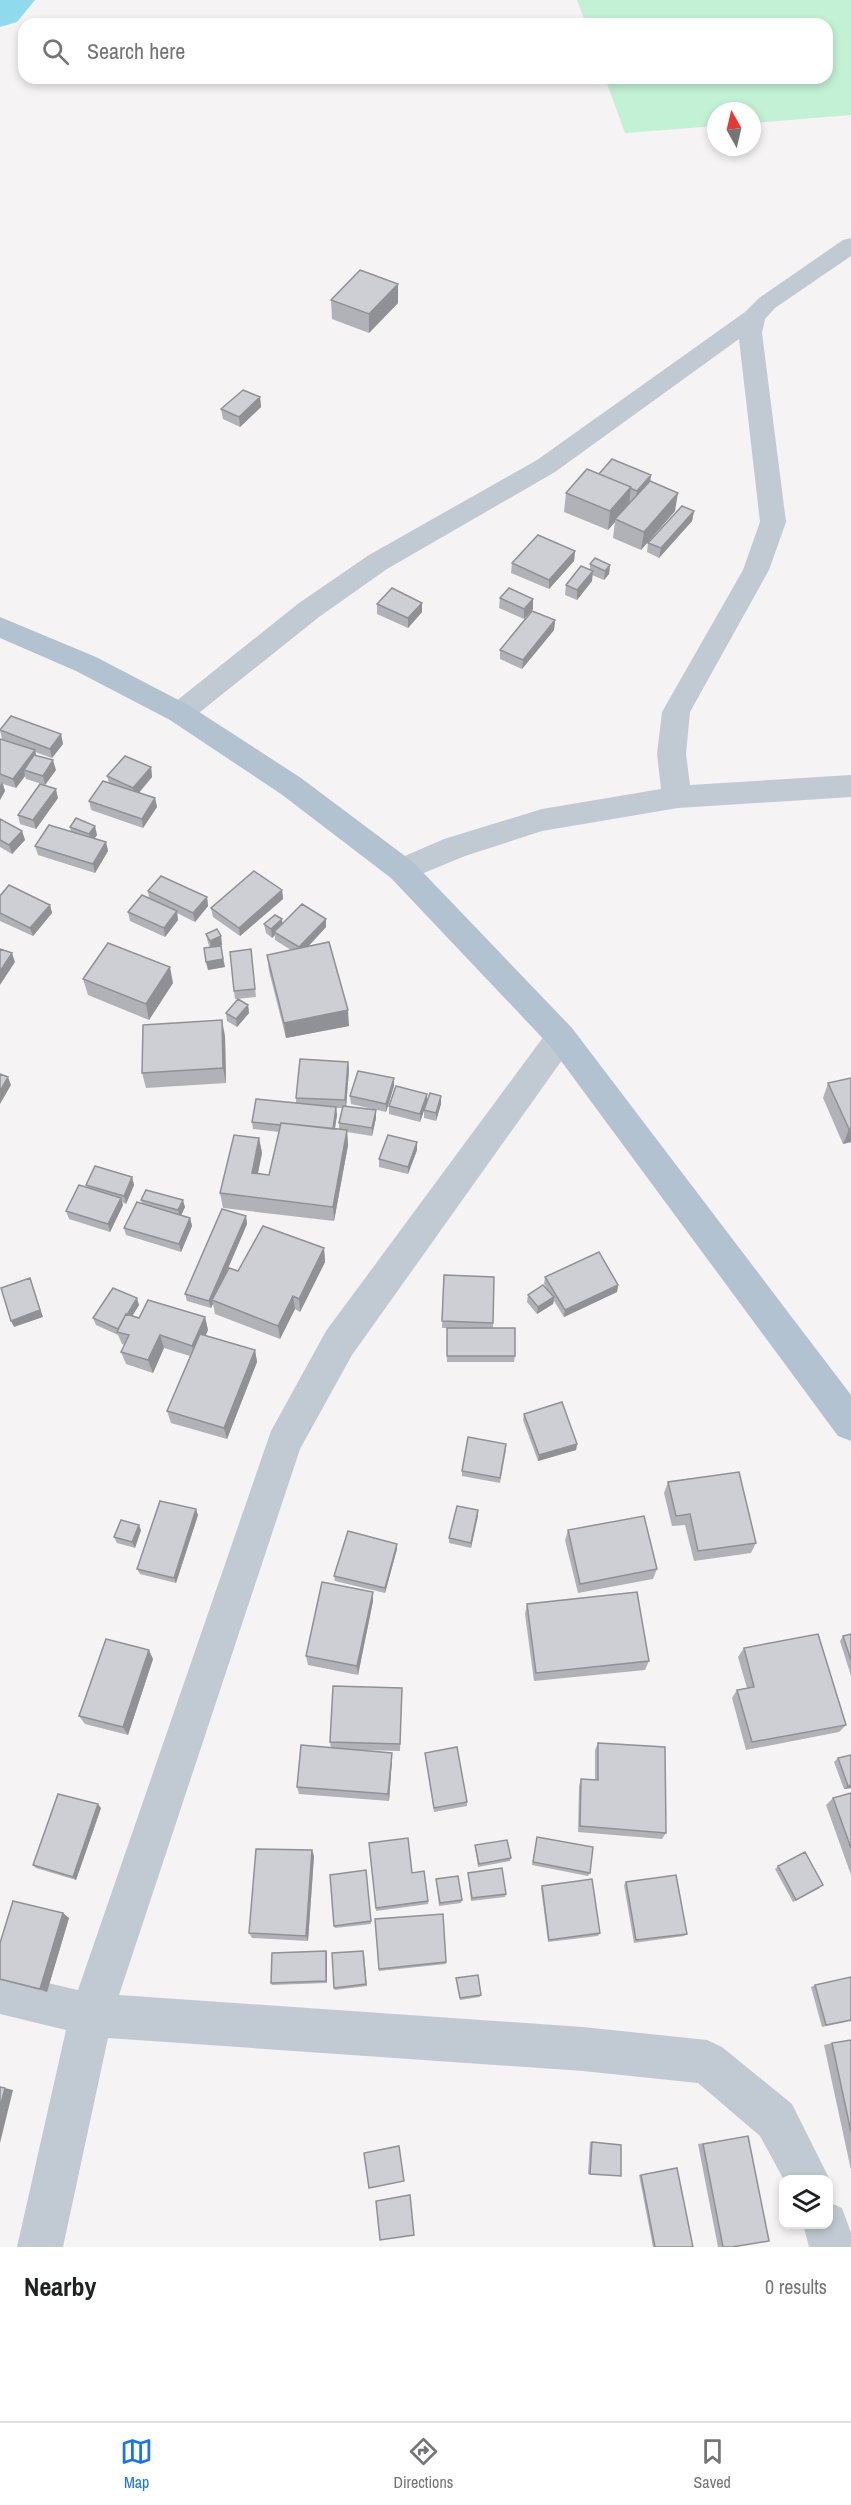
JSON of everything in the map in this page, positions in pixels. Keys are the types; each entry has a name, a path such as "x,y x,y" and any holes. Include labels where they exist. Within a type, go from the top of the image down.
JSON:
{"main road":[{"path":"0,627 86,664 180,713 291,786 402,870 561,1037 851,1424"}],"street":[{"path":"180,713 309,610 378,562 546,466 753,317 767,303 851,245"},
{"path":"678,797 671,766 671,739 676,712 756,570 773,522 750,333 753,317"},
{"path":"402,870 455,847 542,820 678,797 851,786"},
{"path":"40,2247 92,2015 284,1443 339,1343 561,1037"},
{"path":"0,1993 92,2015 583,2049 706,2062 776,2120 805,2175"},
{"path":"827,2229 832,2247"}],"green space":[{"path":"577,0 851,0 851,115 761,122 761,102 707,102 707,127 625,133 607,84 833,84 833,18 584,18"}],"building":[{"path":"360,270 398,284 369,314 331,300"},
{"path":"243,390 260,397 239,417 221,409"},
{"path":"612,459 651,475 637,491 599,474"},
{"path":"587,469 631,487 610,511 566,493"},
{"path":"650,481 678,493 644,532 615,519"},
{"path":"682,506 694,511 661,548 648,543"},
{"path":"538,535 575,551 549,580 512,563"},
{"path":"595,558 610,565 605,571 590,564"},
{"path":"581,566 593,571 577,590 566,585"},
{"path":"392,588 422,603 408,618 377,604"},
{"path":"509,588 533,599 524,609 500,598"},
{"path":"532,611 555,620 523,660 500,650"},
{"path":"11,716 61,734 50,749 0,730"},
{"path":"0,739 35,750 13,779 0,774"},
{"path":"34,755 53,760 43,776 24,770"},
{"path":"125,756 151,767 133,788 107,776"},
{"path":"103,781 155,798 142,819 89,801"},
{"path":"40,784 56,789 33,820 18,815"},
{"path":"76,818 95,826 89,834 70,827"},
{"path":"0,819 22,831 9,845 0,840"},
{"path":"49,825 106,842 93,864 35,846"},
{"path":"254,871 282,890 239,928 211,908"},
{"path":"161,876 207,897 193,913 148,891"},
{"path":"9,885 50,905 30,928 0,913 0,896"},
{"path":"142,895 177,911 164,928 128,912"},
{"path":"302,904 326,919 299,947 274,932"},
{"path":"275,915 282,919 271,929 264,924"},
{"path":"217,929 221,936 210,941 206,934"},
{"path":"329,942 348,1010 284,1023 267,955"},
{"path":"108,943 170,967 146,1004 83,979"},
{"path":"221,946 223,959 206,962 204,948"},
{"path":"0,949 12,953 0,971"},
{"path":"251,949 255,989 234,991 230,952"},
{"path":"238,999 248,1005 236,1019 226,1013"},
{"path":"222,1020 223,1068 142,1073 143,1025"},
{"path":"300,1059 348,1062 345,1100 296,1098"},
{"path":"358,1071 394,1078 386,1104 350,1096"},
{"path":"0,1074 8,1077 0,1091"},
{"path":"851,1078 851,1129 849,1129 828,1083"},
{"path":"396,1086 427,1094 420,1114 389,1106"},
{"path":"430,1093 441,1096 436,1113 424,1110"},
{"path":"256,1099 336,1107 333,1129 252,1122"},
{"path":"343,1106 376,1110 372,1128 339,1123"},
{"path":"281,1123 347,1130 333,1207 220,1193 234,1135 259,1138 252,1173 269,1175"},
{"path":"388,1135 417,1142 408,1167 379,1159"},
{"path":"95,1166 132,1177 124,1196 86,1185"},
{"path":"79,1185 121,1198 108,1224 66,1211"},
{"path":"146,1190 183,1200 178,1210 141,1200"},
{"path":"137,1202 190,1218 179,1244 124,1228"},
{"path":"222,1209 246,1216 209,1301 185,1294"},
{"path":"263,1226 324,1248 299,1299 293,1296 278,1326 212,1300 229,1268 238,1271"},
{"path":"599,1252 618,1285 565,1310 545,1277"},
{"path":"444,1275 494,1277 493,1323 442,1321"},
{"path":"30,1278 40,1310 11,1321 1,1288"},
{"path":"543,1285 554,1297 538,1307 528,1295"},
{"path":"113,1288 137,1298 118,1329 93,1318"},
{"path":"148,1300 205,1317 192,1346 160,1335 148,1360 121,1352 129,1335 117,1332 126,1314 139,1318"},
{"path":"447,1328 515,1328 515,1356 447,1356"},
{"path":"200,1334 255,1350 224,1428 167,1411"},
{"path":"562,1402 577,1444 539,1455 524,1414"},
{"path":"468,1437 506,1444 500,1478 462,1471"},
{"path":"739,1472 756,1543 698,1551 690,1514 676,1516 668,1482"},
{"path":"160,1501 196,1509 174,1578 137,1569"},
{"path":"457,1506 478,1510 471,1543 449,1538"},
{"path":"644,1516 657,1569 580,1584 568,1530"},
{"path":"121,1520 139,1525 132,1542 114,1537"},
{"path":"348,1531 397,1544 385,1588 334,1576"},
{"path":"322,1582 373,1592 357,1666 306,1656"},
{"path":"637,1592 649,1661 536,1673 527,1604"},
{"path":"818,1634 846,1725 752,1742 737,1690 754,1687 744,1648"},
{"path":"851,1634 851,1660 843,1636"},
{"path":"106,1639 149,1650 123,1727 79,1716"},
{"path":"333,1686 402,1688 400,1744 330,1742"},
{"path":"598,1743 665,1747 666,1833 580,1826 581,1779 598,1780"},
{"path":"301,1745 392,1753 388,1794 297,1787"},
{"path":"457,1747 467,1802 434,1808 425,1753"},
{"path":"851,1755 851,1785 848,1786 838,1758"},
{"path":"851,1793 851,1848 833,1798"},
{"path":"58,1794 98,1804 73,1877 33,1865"},
{"path":"537,1837 593,1847 590,1873 533,1862"},
{"path":"408,1838 412,1873 424,1871 428,1901 376,1908 369,1843"},
{"path":"507,1840 511,1858 479,1864 475,1845"},
{"path":"256,1849 312,1850 306,1936 249,1933"},
{"path":"805,1852 823,1885 796,1900 778,1866"},
{"path":"502,1868 506,1894 472,1898 468,1873"},
{"path":"366,1870 371,1921 334,1926 330,1875"},
{"path":"676,1875 687,1934 636,1940 626,1882"},
{"path":"458,1876 462,1900 440,1903 436,1879"},
{"path":"592,1879 600,1933 549,1940 542,1886"},
{"path":"13,1901 63,1913 40,1989 0,1979 0,1943"},
{"path":"443,1914 446,1962 379,1969 375,1919"},
{"path":"326,1951 326,1981 271,1983 272,1953"},
{"path":"363,1951 366,1984 334,1988 332,1953"},
{"path":"478,1975 481,1995 460,1998 456,1978"},
{"path":"851,1977 851,2020 826,2025 815,1985"},
{"path":"851,2040 851,2132 832,2043"},
{"path":"0,2087 5,2088 0,2108"},
{"path":"748,2136 769,2241 723,2247 703,2144"},
{"path":"592,2142 621,2145 621,2176 590,2174"},
{"path":"399,2146 404,2181 369,2188 364,2153"},
{"path":"677,2168 693,2247 655,2247 641,2175"},
{"path":"410,2195 414,2235 380,2240 376,2201"}],"waterway":[{"path":"0,12 11,0"}]}
